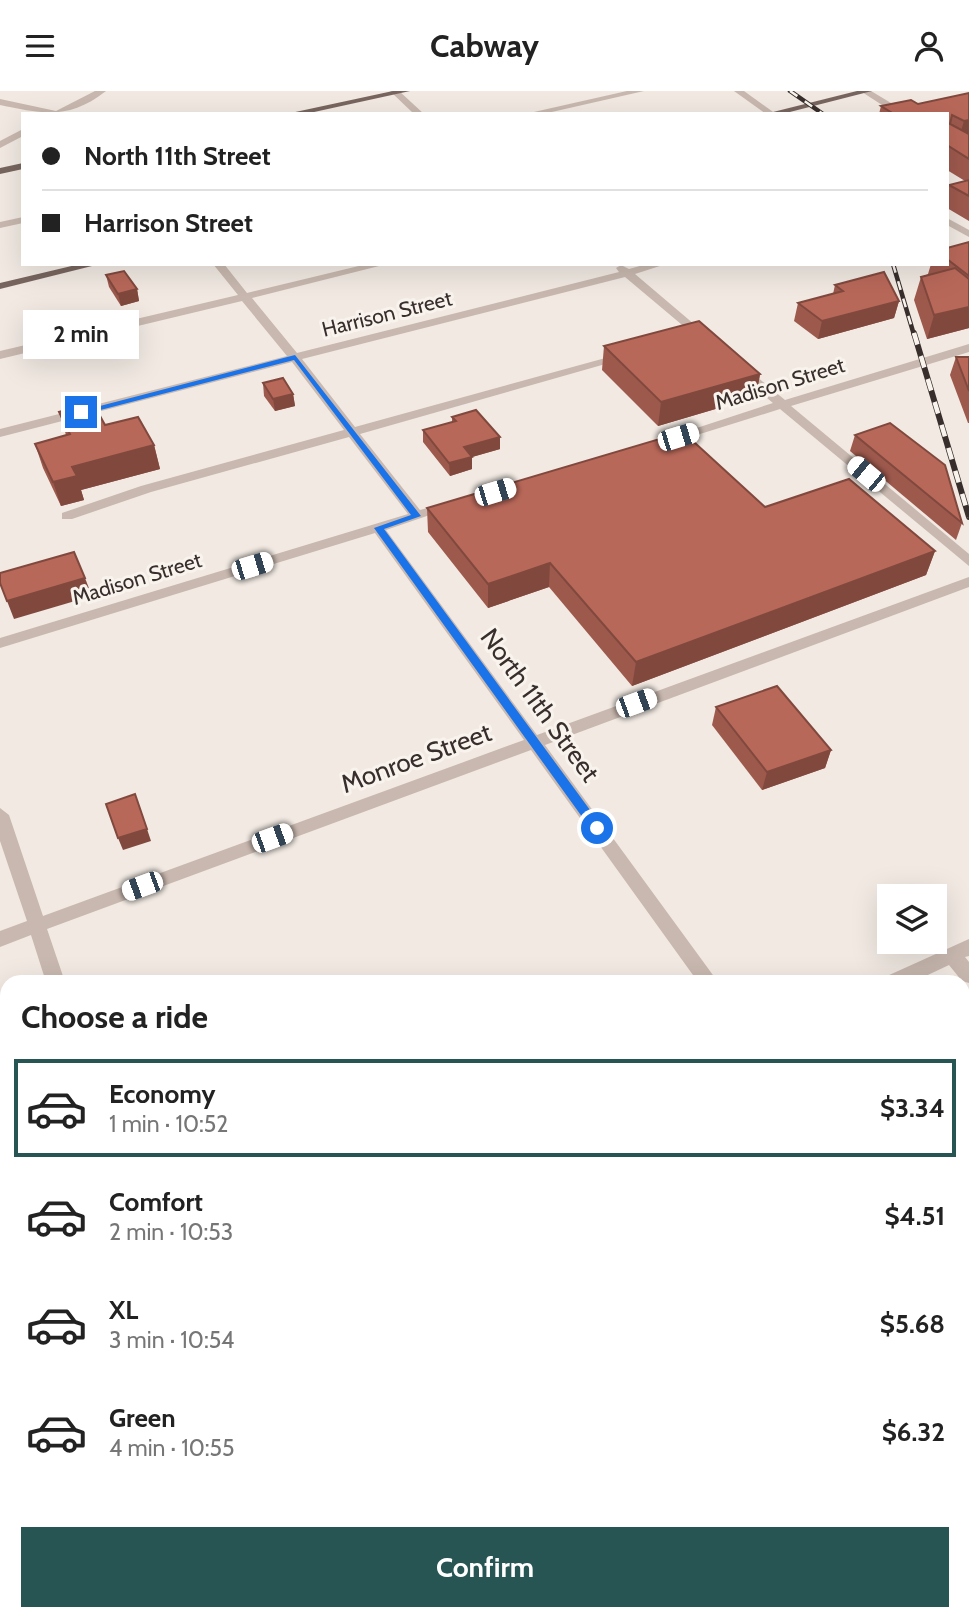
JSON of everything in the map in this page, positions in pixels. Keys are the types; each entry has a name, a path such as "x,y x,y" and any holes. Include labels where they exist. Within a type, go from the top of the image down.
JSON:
{"main road":[{"path":"779,112 867,91"},
{"path":"300,112 399,92"},
{"path":"0,171 21,166"},
{"path":"0,286 87,266"}],"street":[{"path":"61,112 102,91"},
{"path":"539,112 640,91"},
{"path":"738,91 768,112"},
{"path":"867,91 899,112"},
{"path":"399,92 418,112"},
{"path":"0,102 48,112"},
{"path":"0,145 21,133"},
{"path":"0,225 21,220"},
{"path":"949,222 969,234"},
{"path":"220,266 295,358 417,516"},
{"path":"0,355 374,266"},
{"name":"Harrison Street","path":"0,433 295,358 622,268 642,266"},
{"path":"622,268 701,340"},
{"name":"Madison Street","path":"652,445 969,348"},
{"path":"67,516 146,489 635,354"},
{"path":"732,362 969,561"},
{"name":"Madison Street","path":"0,643 469,500"},
{"name":"North 11th Street","path":"378,528 704,975"},
{"name":"Monroe Street","path":"0,939 969,582"},
{"path":"0,815 54,975"},
{"path":"909,975 960,951 969,975"}],"building":[{"path":"969,93 969,120 964,121 952,115 950,124 969,134 969,159 949,146 949,112 891,112 881,106 911,100 918,104"},
{"path":"969,180 969,196 949,185"},
{"path":"969,242 969,276 949,261 949,247"},
{"path":"955,268 969,279 969,307 934,315 921,277"},
{"path":"124,271 137,289 118,294 106,275"},
{"path":"884,272 899,301 822,321 798,303 843,291 835,285"},
{"path":"699,321 760,374 661,402 604,346"},
{"path":"956,357 969,357 969,391"},
{"path":"283,378 293,394 273,399 263,383"},
{"path":"93,403 105,425 138,417 154,445 72,467 77,476 53,482 35,444 70,434 59,412"},
{"path":"476,410 500,437 464,447 472,457 449,463 423,430 456,421 452,417"},
{"path":"890,423 945,465 962,523 855,435"},
{"path":"683,432 765,507 849,479 935,551 636,662 550,563 488,584 427,508"},
{"path":"74,552 85,578 7,601 0,583 0,573"},
{"path":"777,686 831,750 767,772 716,707"},
{"path":"135,794 147,829 118,838 106,804"}],"railway":[{"path":"790,91 820,112"},
{"path":"894,266 914,335"},
{"path":"914,333 969,517"}],"route":[{"path":"81,412 295,358 417,516 378,528 597,828"}]}
